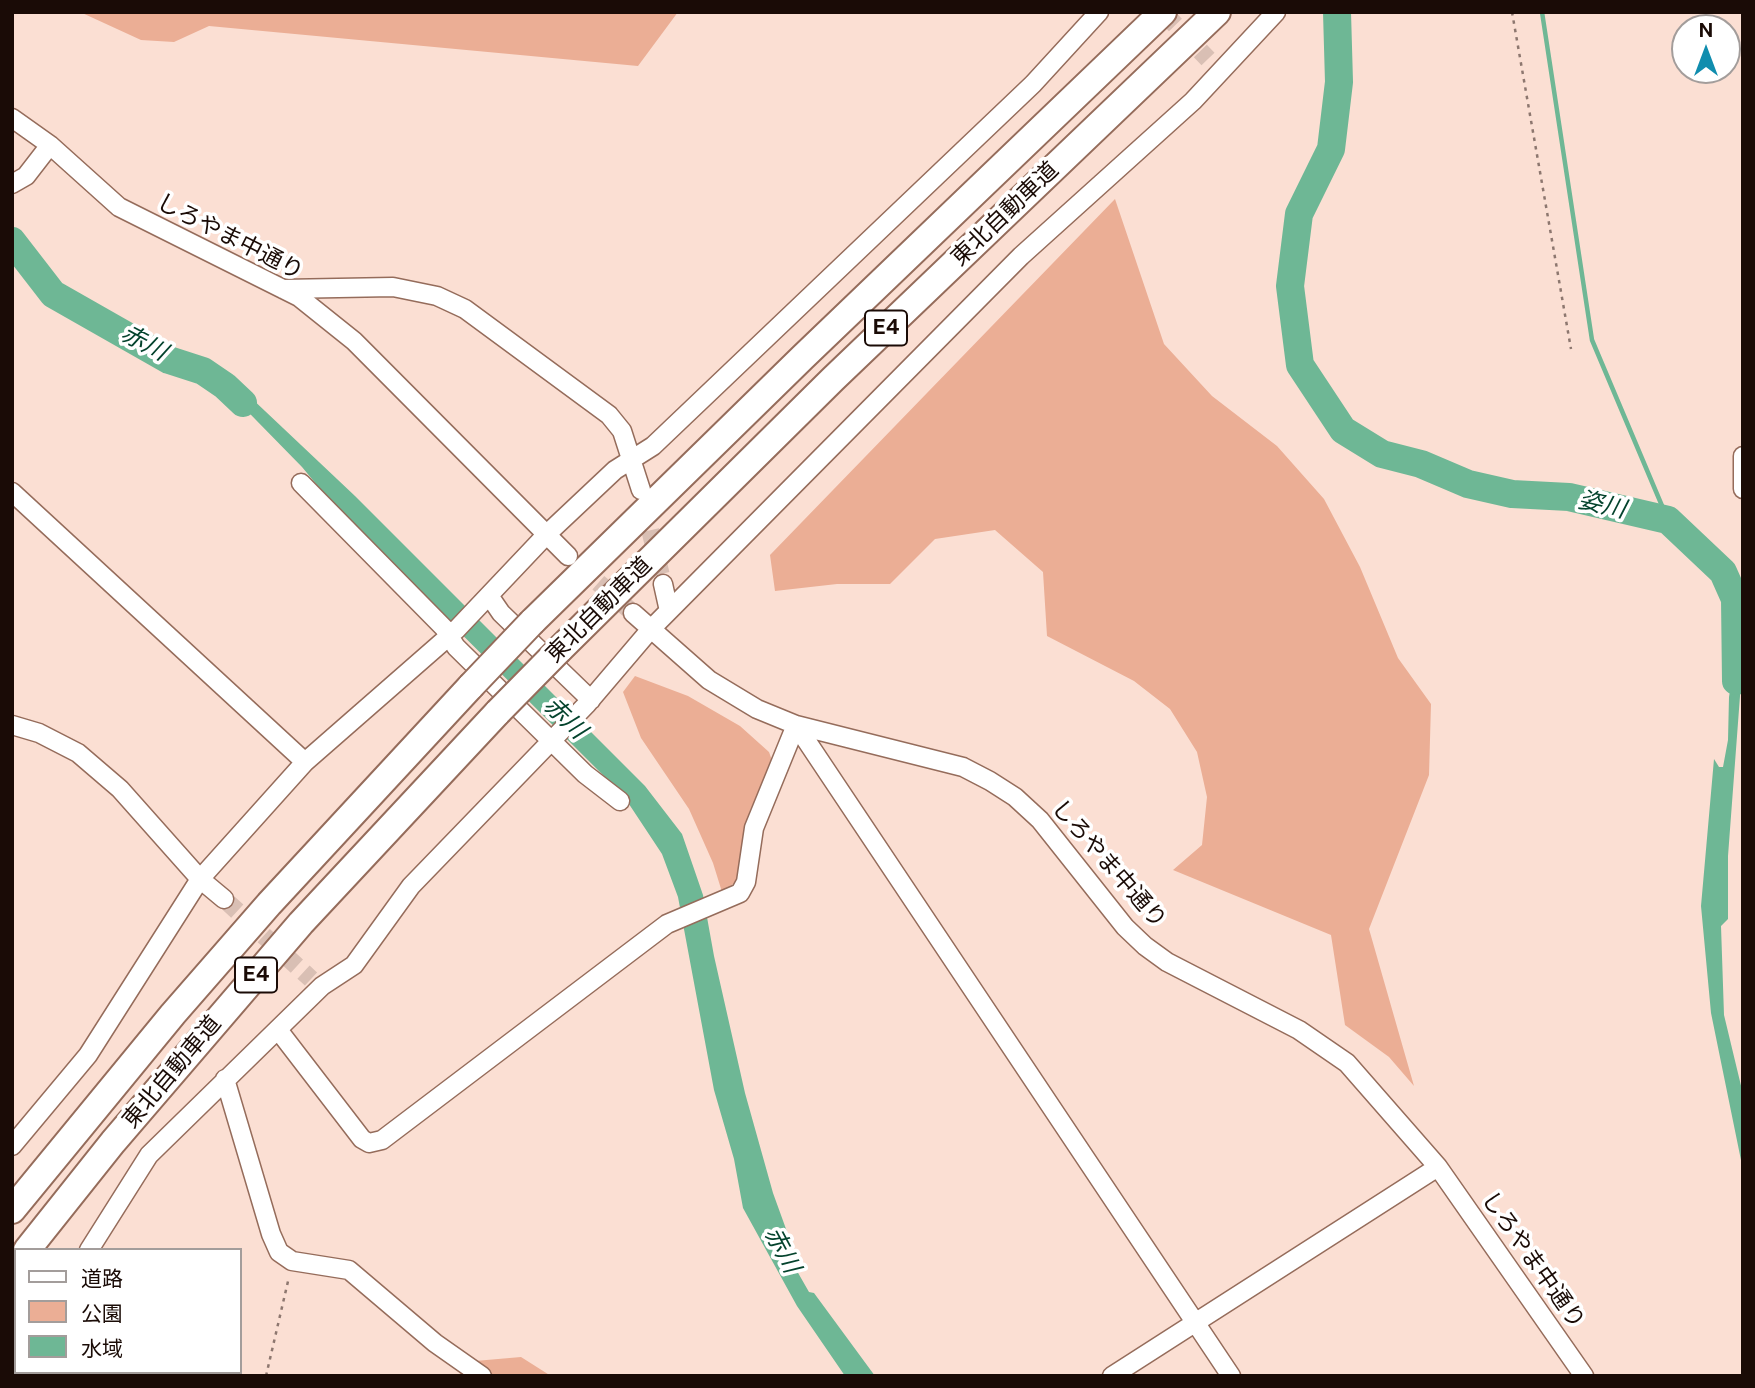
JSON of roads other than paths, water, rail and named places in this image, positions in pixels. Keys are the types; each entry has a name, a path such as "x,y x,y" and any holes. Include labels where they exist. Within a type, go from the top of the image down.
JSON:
{"highway":[{"name":"東北自動車道","path":"12,1210 79,1126 234,944 471,686 803,357 1163,12"},
{"name":"東北自動車道","path":"29,1248 131,1121 301,923 498,712 833,379 1217,12"}],"street":[{"path":"12,1146 88,1055 200,879 305,762 452,633 490,597 513,568 547,534 615,470 653,446 1033,84 1099,12"},
{"path":"90,1248 149,1154 279,1031 316,982 354,965 411,886 554,740 668,611 1021,256 1214,66 1276,12"},
{"name":"しろやま中通り","path":"12,118 50,145 119,207 283,289 354,341 568,556"},
{"path":"12,184 26,176 50,145"},
{"path":"283,289 393,287 437,296 465,309 609,415 622,431 641,490"},
{"path":"1743,456 1743,489"},
{"path":"301,482 554,740 620,801"},
{"path":"12,492 305,762"},
{"path":"663,584 668,611"},
{"path":"490,597 501,613 589,702"},
{"name":"しろやま中通り","path":"633,613 650,630 730,694 757,709 796,725 963,767 1016,797 1040,820 1125,926 1145,946 1167,962 1324,1045 1347,1063 1438,1167 1584,1376"},
{"path":"12,725 39,733 78,752 120,789 200,879 224,899"},
{"path":"279,1031 362,1139 369,1143 382,1140 667,924 740,893 746,882 754,828 796,725"},
{"path":"796,725 1231,1376"},
{"path":"225,1080 271,1234 279,1252 292,1261 349,1270 435,1343 482,1376"},
{"path":"1112,1376 1438,1167"}],"water":[{"path":"210,373 247,394 355,496 645,786 682,834 703,895 745,1093 773,1193 790,1240 789,1257 809,1292 814,1293 875,1376 845,1376 797,1306 743,1208 734,1159 714,1090 678,897 662,854 623,795 341,514 302,467"},
{"path":"1740,629 1740,696 1728,856 1728,919 1721,926 1724,1015 1743,1094 1743,1170 1711,1013 1701,906 1714,759 1719,767 1723,767 1728,740 1729,697"}],"waterway":[{"name":"姿川","path":"1337,12 1339,82 1331,149 1299,214 1290,286 1300,365 1343,430 1382,454 1421,464 1468,484 1512,494 1569,497 1668,520 1723,572 1735,599 1736,681"},
{"path":"1542,12 1592,340 1668,520"},
{"name":"赤川","path":"12,241 53,294 169,360 203,371 243,403"}],"tunnel":[{"path":"1163,12 1208,59"},
{"path":"644,504 663,584"},
{"path":"578,565 633,613"},
{"path":"224,899 311,979"}]}
